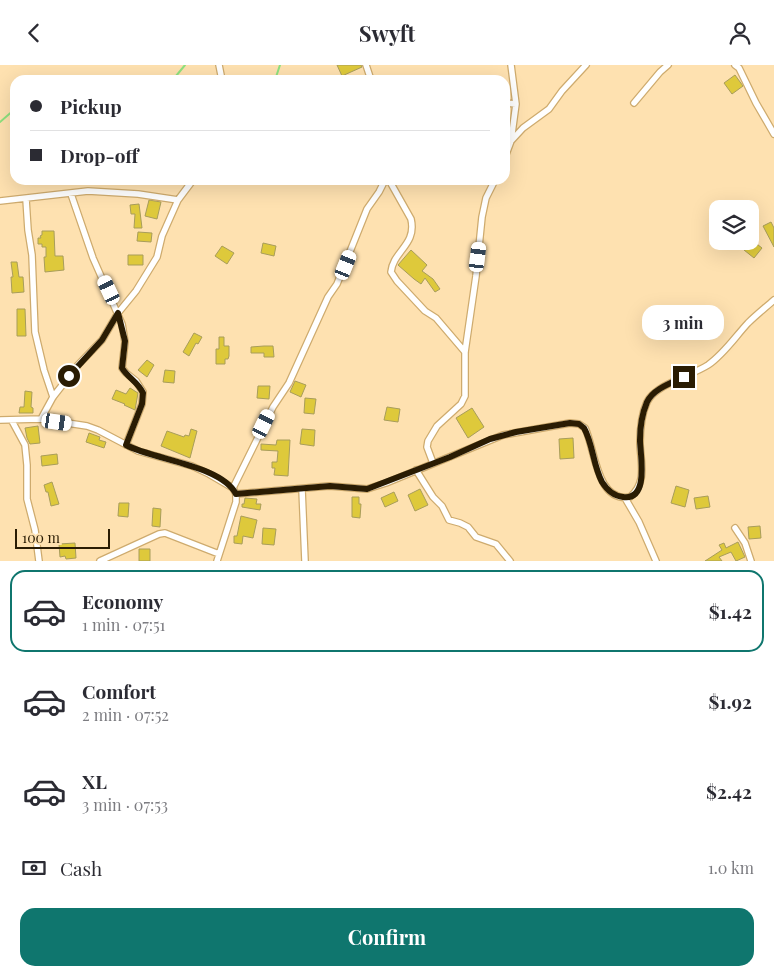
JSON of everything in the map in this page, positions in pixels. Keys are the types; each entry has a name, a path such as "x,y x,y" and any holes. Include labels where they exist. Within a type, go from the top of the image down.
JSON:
{"street":[{"path":"510,65 516,104 511,141"},
{"path":"511,141 523,128 549,109 562,91 586,65"},
{"path":"634,103 668,65"},
{"path":"735,65 739,68 774,134"},
{"path":"510,103 516,104"},
{"path":"41,419 52,397 78,365 102,340 118,313 136,291 157,257 162,236 178,200 189,185"},
{"path":"217,561 235,508 234,491 273,407 289,383 328,297 337,284 367,209 382,185"},
{"path":"392,185 411,219 412,227 409,241 393,263 391,272 425,311 436,318 464,352"},
{"path":"433,463 427,447 428,441 437,426 464,400 464,352 476,276 482,217 486,198 492,185"},
{"path":"0,201 88,191 138,194 178,200"},
{"path":"71,194 93,258 118,313 125,341 122,368 136,381 143,393 142,404 126,445"},
{"path":"26,199 32,255 35,332 52,397"},
{"path":"0,420 41,419 87,426 110,435 138,451 192,465 226,483 234,491 302,489 330,486 367,489 503,435 570,423 579,424 588,433 602,481 608,490 615,495 626,498 636,492 641,482 640,428 647,402 651,396 659,389 709,364 730,344 749,321 774,300"},
{"path":"12,421 24,445 27,465 27,499 36,530 39,561"},
{"path":"416,470 433,497 442,506 449,520 468,527 476,537 496,544 510,561"},
{"path":"302,489 306,561"},
{"path":"626,498 656,561"},
{"path":"735,528 745,543 751,561"},
{"path":"100,561 165,533 220,554"}],"building":[{"path":"337,65 361,65 362,67 344,75 342,75"},
{"path":"735,75 743,86 732,94 724,83"},
{"path":"149,200 161,202 157,219 145,216"},
{"path":"139,204 142,228 134,228 135,214 131,214 130,205"},
{"path":"771,222 774,228 774,247 763,226"},
{"path":"42,231 54,231 55,256 63,256 64,270 45,272 44,257 46,257 46,247 38,244 38,238 41,238"},
{"path":"138,232 152,233 151,242 137,241"},
{"path":"263,243 276,246 274,256 261,253"},
{"path":"222,246 234,253 227,264 215,256"},
{"path":"759,246 762,248 754,258 744,250 759,250"},
{"path":"411,250 427,265 422,271 433,279 440,289 435,292 425,278 421,284 398,265"},
{"path":"128,255 143,255 143,265 128,265"},
{"path":"11,262 17,262 19,277 23,277 24,292 12,293 11,277 13,277"},
{"path":"17,309 25,309 26,336 17,336"},
{"path":"194,333 202,337 198,344 196,343 189,356 183,352"},
{"path":"219,337 224,337 224,346 229,346 229,356 228,359 225,359 225,364 216,364 216,349 219,349"},
{"path":"273,346 274,357 264,357 264,353 251,353 251,347"},
{"path":"147,360 154,365 147,377 138,370"},
{"path":"165,370 175,371 174,383 163,382"},
{"path":"295,381 306,385 301,397 290,392"},
{"path":"258,386 270,386 269,399 257,398"},
{"path":"130,388 138,393 135,410 112,399 116,390 126,394"},
{"path":"25,391 32,392 31,407 33,408 33,413 19,413 20,407 24,407"},
{"path":"305,398 316,399 314,414 304,413"},
{"path":"387,407 400,409 398,422 384,420"},
{"path":"472,408 484,427 468,438 456,418"},
{"path":"38,426 40,443 30,444 25,428"},
{"path":"191,429 197,431 190,458 161,446 167,431 184,437 185,435 189,436"},
{"path":"302,429 315,430 314,446 300,444"},
{"path":"89,433 100,437 99,440 106,442 104,448 86,442"},
{"path":"573,438 574,458 560,459 559,439"},
{"path":"277,440 290,440 288,476 274,475 275,468 272,468 272,462 277,462 278,451 261,450 261,444 276,445"},
{"path":"57,454 58,464 42,466 41,456"},
{"path":"52,482 59,504 51,506 48,492 46,492 44,485"},
{"path":"676,486 689,490 685,507 671,503"},
{"path":"420,489 428,505 415,511 408,495"},
{"path":"394,492 398,501 385,507 381,498"},
{"path":"708,496 710,507 696,509 694,498"},
{"path":"352,497 359,497 359,504 361,504 360,518 352,517"},
{"path":"245,498 257,499 256,504 261,504 260,510 242,507"},
{"path":"119,503 129,503 128,517 118,516"},
{"path":"153,508 161,509 160,527 152,526"},
{"path":"241,516 257,520 253,538 243,536 242,544 234,543 234,536 237,536"},
{"path":"760,526 761,538 749,539 748,527"},
{"path":"263,528 276,529 274,545 262,544"},
{"path":"738,542 745,557 736,561 731,552 719,557 722,561 705,561 722,550 719,545 724,543 726,548"},
{"path":"75,543 76,558 66,559 65,556 60,557 59,544"},
{"path":"139,549 150,549 150,561 139,561"}],"waterway":[{"path":"177,75 185,65"},
{"path":"277,75 280,65"},
{"path":"0,122 10,113"}],"route":[{"path":"69,376 102,340 118,313 125,341 122,368 136,381 143,393 142,404 126,445 138,451 192,465 226,483 233,488 236,494 330,486 367,489 450,457 490,439 516,432 570,423 582,425 588,433 602,481 608,490 615,495 626,498 636,492 641,482 640,428 647,402 659,389 684,377"}]}
